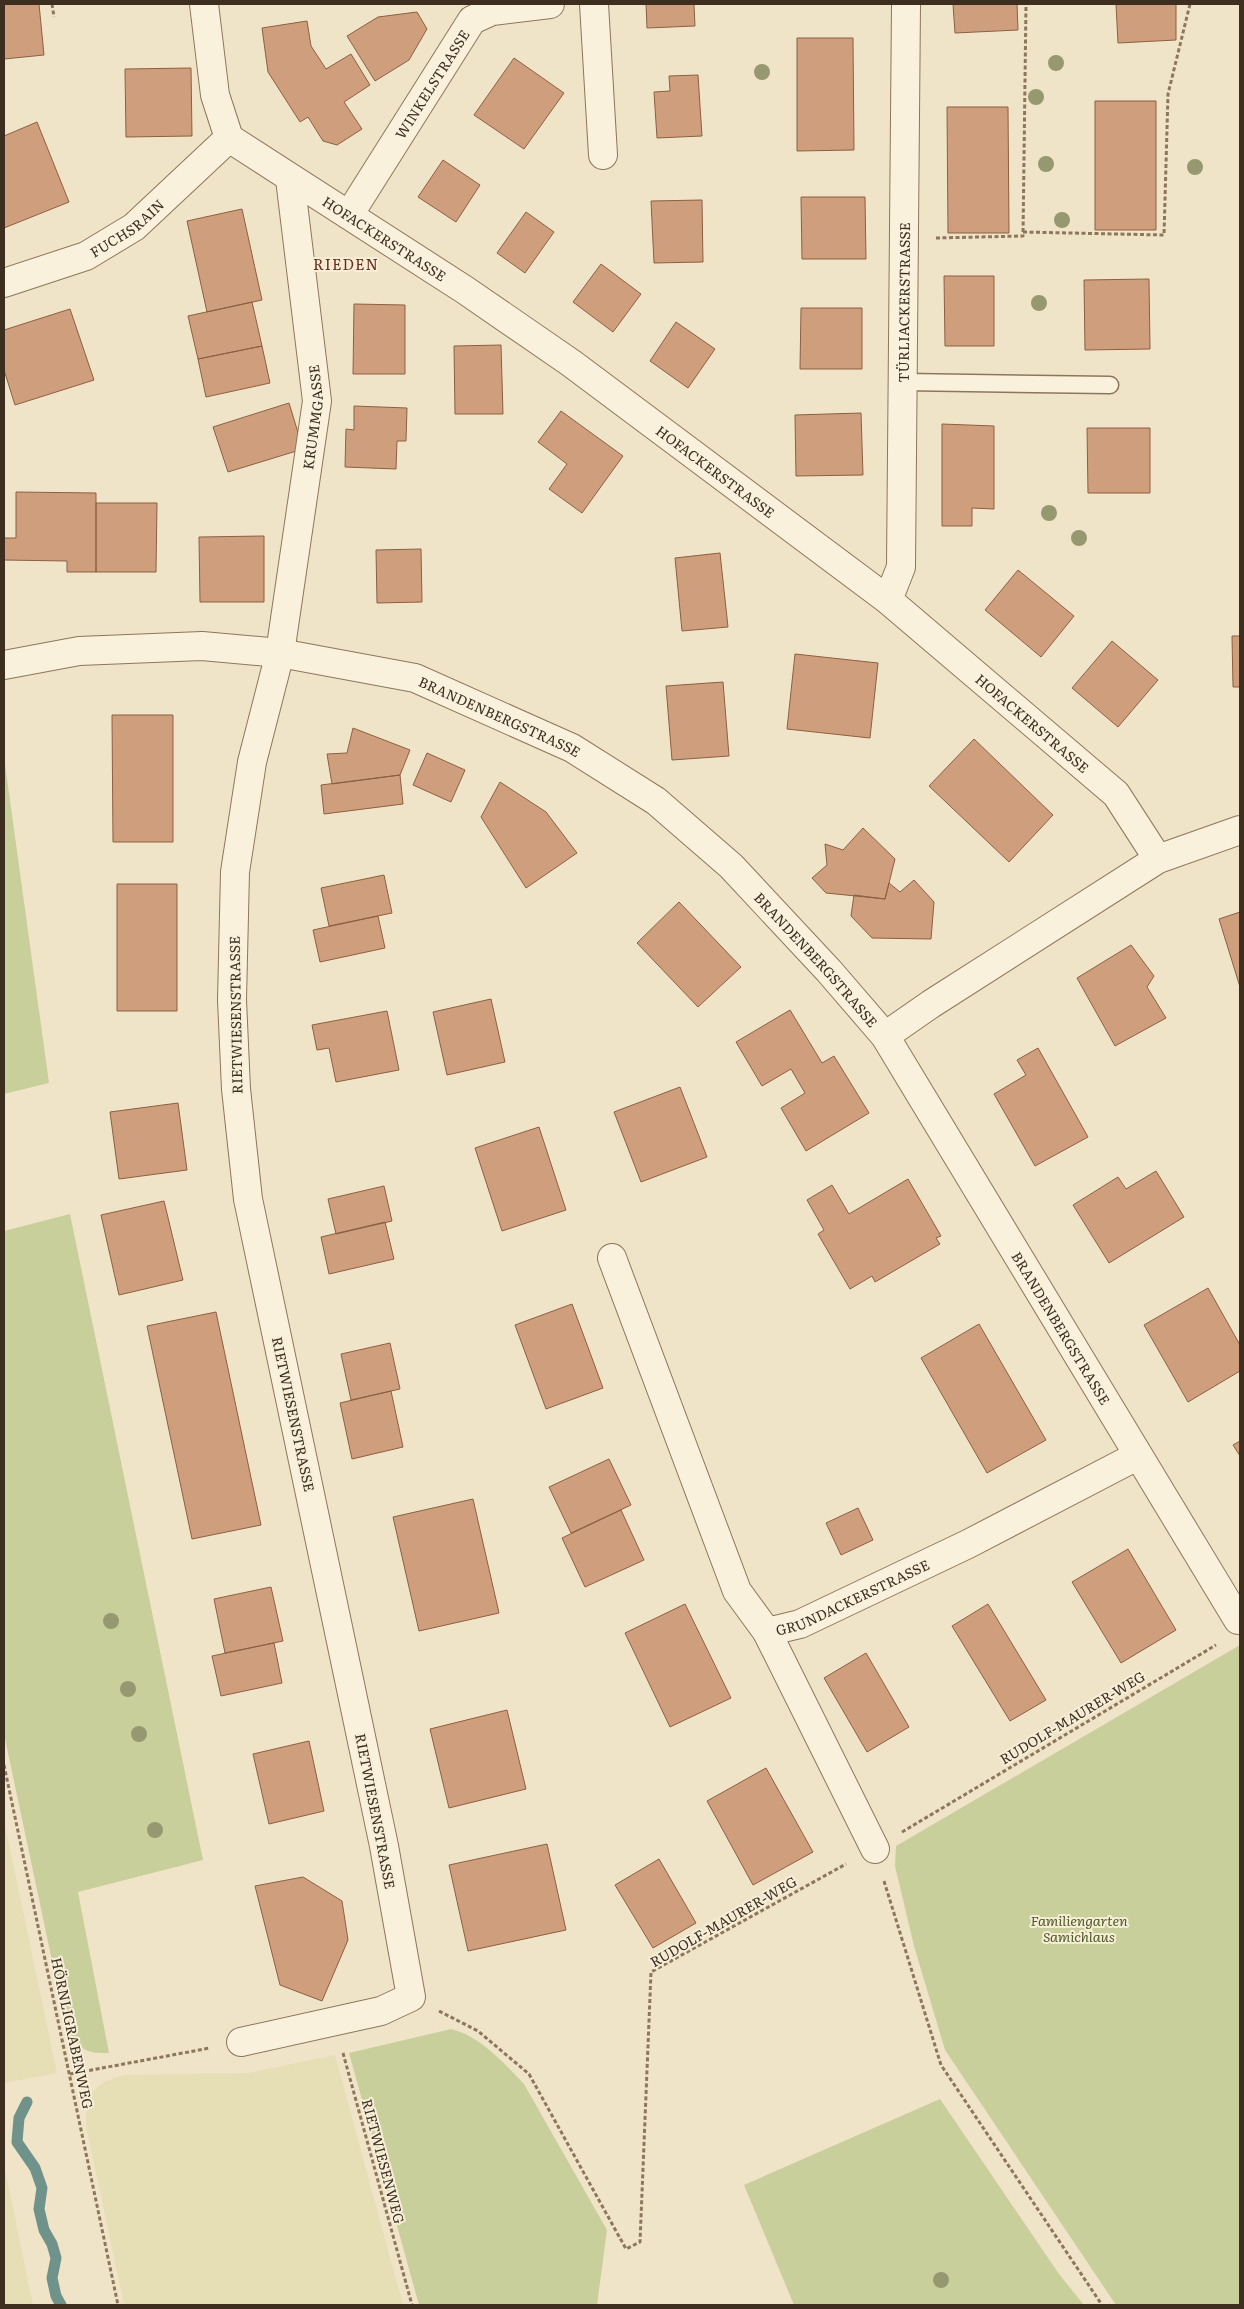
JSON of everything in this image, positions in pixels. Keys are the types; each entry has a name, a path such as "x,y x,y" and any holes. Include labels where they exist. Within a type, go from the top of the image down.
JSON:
{"street":[{"path":"204,4 215,95 229,138"},
{"name":"WINKELSTRASSE","path":"349,215 472,20 492,10 550,4"},
{"path":"594,4 603,154"},
{"name":"TÜRLIACKERSTRASSE","path":"888,600 901,567 906,4"},
{"name":"HOFACKERSTRASSE","path":"229,138 465,290 571,363 888,600 1116,794 1158,859"},
{"name":"FUCHSRAIN","path":"4,283 86,256 134,227 229,138"},
{"name":"KRUMMGASSE","path":"280,653 317,401 290,179"},
{"name":"BRANDENBERGSTRASSE","path":"4,665 80,651 202,646 280,653 415,678 572,748 656,801 732,866 829,971 885,1036 1138,1456 1231,1630"},
{"name":"RIETWIESENSTRASSE","path":"280,653 252,762 235,872 232,1000 236,1089 248,1199 384,1846 411,1997"},
{"name":"BRANDENBERGSTRASSE","path":"885,1036 931,1004 1158,859 1240,830"},
{"name":"GRUNDACKERSTRASSE","path":"612,1258 737,1591 767,1632 800,1624 968,1544 1138,1456"},
{"path":"767,1632 875,1849"},
{"path":"241,2042 381,2011 411,1997"}],"lane":[{"path":"904,382 1110,385"}],"path":[{"path":"52,4 54,17"},
{"path":"905,238 1023,236 1026,4"},
{"path":"1023,232 1164,235 1168,94 1190,4"},
{"name":"RUDOLF-MAURER-WEG","path":"411,1997 478,2031 529,2074 626,2249 640,2242 651,1972 875,1849 1231,1630"},
{"name":"HÖRNLIGRABENWEG","path":"4,1766 118,2305"},
{"path":"875,1849 898,1931 941,2064 1102,2305"},
{"name":"RIETWIESENWEG","path":"335,2022 412,2305"},
{"path":"70,2074 241,2042"}],"shaded area":[{"path":"4,1820 57,2073 4,2083"},
{"path":"335,2055 403,2305 124,2305 86,2126 86,2102 93,2091 106,2081 124,2075 248,2073"},
{"path":"4,2164 33,2305 4,2305"}],"green space":[{"path":"4,757 49,1083 4,1094"},
{"path":"70,1214 203,1860 78,1892 109,2053 93,2052 83,2048 66,2027 4,1734 4,1231"},
{"name":"Familiengarten Samichlaus","path":"1240,1645 1240,2305 1116,2305 945,2050 914,1946 895,1866 896,1846"},
{"path":"451,2029 482,2044 500,2059 524,2084 607,2230 597,2305 419,2305 349,2053"},
{"path":"940,2099 1059,2274 1084,2305 794,2305 744,2185"}],"building":[{"path":"4,4 39,4 44,55 4,59"},
{"path":"646,4 694,4 695,26 647,28"},
{"path":"953,4 1017,4 1018,30 955,33"},
{"path":"1116,4 1176,4 1176,40 1118,43"},
{"path":"417,12 427,29 409,60 375,81 347,36 378,17"},
{"path":"307,21 311,46 326,69 351,54 370,85 344,102 362,129 337,145 323,141 308,117 300,122 268,72 262,28"},
{"path":"797,38 853,38 854,150 797,151"},
{"path":"514,58 564,93 524,149 474,115"},
{"path":"191,68 192,136 126,137 125,69"},
{"path":"698,75 702,136 657,138 654,92 670,91 669,76"},
{"path":"1095,101 1156,101 1156,230 1095,230"},
{"path":"947,107 1008,107 1009,233 948,233"},
{"path":"37,122 69,202 4,228 4,136"},
{"path":"443,160 480,185 456,222 418,197"},
{"path":"801,197 865,197 866,259 802,259"},
{"path":"702,200 703,262 654,263 651,201"},
{"path":"242,209 262,300 207,312 187,221"},
{"path":"526,212 554,232 525,273 497,253"},
{"path":"601,264 641,294 613,332 573,302"},
{"path":"944,276 994,276 994,346 945,346"},
{"path":"1149,279 1150,349 1085,350 1084,280"},
{"path":"252,302 262,346 198,359 188,316"},
{"path":"354,304 405,305 405,374 353,374"},
{"path":"801,308 862,308 862,369 800,369"},
{"path":"70,309 94,380 15,405 4,370 4,330"},
{"path":"676,322 715,349 688,388 650,361"},
{"path":"501,345 503,414 455,414 454,346"},
{"path":"262,346 270,383 206,397 198,359"},
{"path":"289,403 303,449 228,472 213,427"},
{"path":"354,406 407,408 406,441 397,441 396,469 345,467 346,429 354,430"},
{"path":"561,411 623,456 582,513 549,489 567,464 538,442"},
{"path":"861,413 863,475 796,476 795,415"},
{"path":"942,424 994,426 994,509 972,508 972,526 942,526"},
{"path":"1087,428 1150,428 1150,493 1088,493"},
{"path":"16,492 96,493 96,572 67,572 67,561 4,560 4,538 16,538"},
{"path":"96,503 157,503 156,572 96,572"},
{"path":"264,536 264,602 200,602 199,537"},
{"path":"421,549 422,602 377,603 376,550"},
{"path":"720,553 728,627 682,631 675,558"},
{"path":"1018,570 1074,616 1041,657 985,610"},
{"path":"1232,636 1240,636 1240,687 1233,687"},
{"path":"1112,641 1158,680 1118,727 1072,688"},
{"path":"795,654 878,663 870,738 787,729"},
{"path":"723,682 729,756 672,760 666,686"},
{"path":"112,715 173,715 173,842 113,842"},
{"path":"353,728 410,750 400,775 332,784 327,754 347,753"},
{"path":"974,739 1053,815 1009,862 929,786"},
{"path":"427,753 465,770 451,802 413,785"},
{"path":"400,775 403,804 324,814 321,785"},
{"path":"500,782 546,812 577,853 526,888 481,817"},
{"path":"863,828 895,859 885,899 826,893 812,878 827,865 825,844 843,850"},
{"path":"384,875 392,913 329,926 321,888"},
{"path":"914,880 934,902 931,939 872,938 851,916 854,895 885,899 889,883 900,892"},
{"path":"117,884 177,884 177,1011 117,1011"},
{"path":"679,902 741,967 698,1007 637,943"},
{"path":"1240,912 1240,987 1219,919"},
{"path":"378,916 385,948 320,962 313,930"},
{"path":"1131,945 1154,976 1147,987 1166,1018 1115,1046 1077,978"},
{"path":"491,999 505,1062 447,1075 433,1012"},
{"path":"790,1010 822,1063 834,1056 869,1113 806,1151 781,1108 805,1093 791,1069 762,1086 736,1042"},
{"path":"387,1011 399,1070 336,1082 329,1048 317,1050 312,1025"},
{"path":"1038,1048 1088,1137 1035,1166 994,1094 1026,1075 1017,1060"},
{"path":"680,1087 707,1157 641,1182 614,1112"},
{"path":"178,1103 187,1170 119,1179 110,1112"},
{"path":"539,1127 566,1210 502,1231 475,1148"},
{"path":"1156,1171 1184,1217 1109,1263 1073,1205 1118,1177 1126,1189"},
{"path":"908,1179 941,1236 936,1238 940,1244 875,1282 872,1276 850,1289 818,1234 824,1230 807,1200 832,1185 849,1214"},
{"path":"384,1186 392,1221 336,1234 328,1199"},
{"path":"164,1201 183,1280 119,1295 101,1215"},
{"path":"385,1222 394,1259 329,1274 321,1237"},
{"path":"1208,1288 1240,1345 1240,1371 1188,1402 1144,1325"},
{"path":"572,1304 603,1388 546,1409 515,1325"},
{"path":"216,1312 261,1525 192,1539 147,1326"},
{"path":"979,1324 1046,1440 987,1473 921,1358"},
{"path":"390,1343 400,1389 351,1400 341,1354"},
{"path":"391,1391 403,1447 352,1459 340,1403"},
{"path":"1240,1441 1240,1456 1233,1445"},
{"path":"609,1459 631,1505 571,1533 549,1487"},
{"path":"473,1499 499,1613 419,1631 393,1517"},
{"path":"858,1508 873,1540 841,1555 826,1523"},
{"path":"621,1510 644,1560 585,1587 562,1538"},
{"path":"1128,1549 1176,1630 1121,1663 1072,1582"},
{"path":"271,1587 283,1641 225,1653 214,1599"},
{"path":"685,1604 731,1698 670,1727 625,1633"},
{"path":"988,1604 1046,1700 1010,1721 952,1626"},
{"path":"274,1643 282,1683 221,1696 212,1656"},
{"path":"866,1653 909,1727 867,1752 824,1678"},
{"path":"507,1710 526,1789 449,1808 430,1729"},
{"path":"309,1741 324,1811 269,1824 253,1754"},
{"path":"766,1768 813,1852 753,1885 707,1801"},
{"path":"547,1844 566,1930 468,1951 449,1865"},
{"path":"659,1859 696,1923 653,1948 615,1885"},
{"path":"303,1877 342,1901 348,1940 322,2001 280,1985 255,1886"}],"waterway":[{"path":"27,2102 19,2118 17,2142 35,2168 42,2188 39,2209 44,2230 52,2244 56,2258 52,2278 56,2296 61,2305"}],"district":[{"name":"RIEDEN","path":"346,263"}]}
